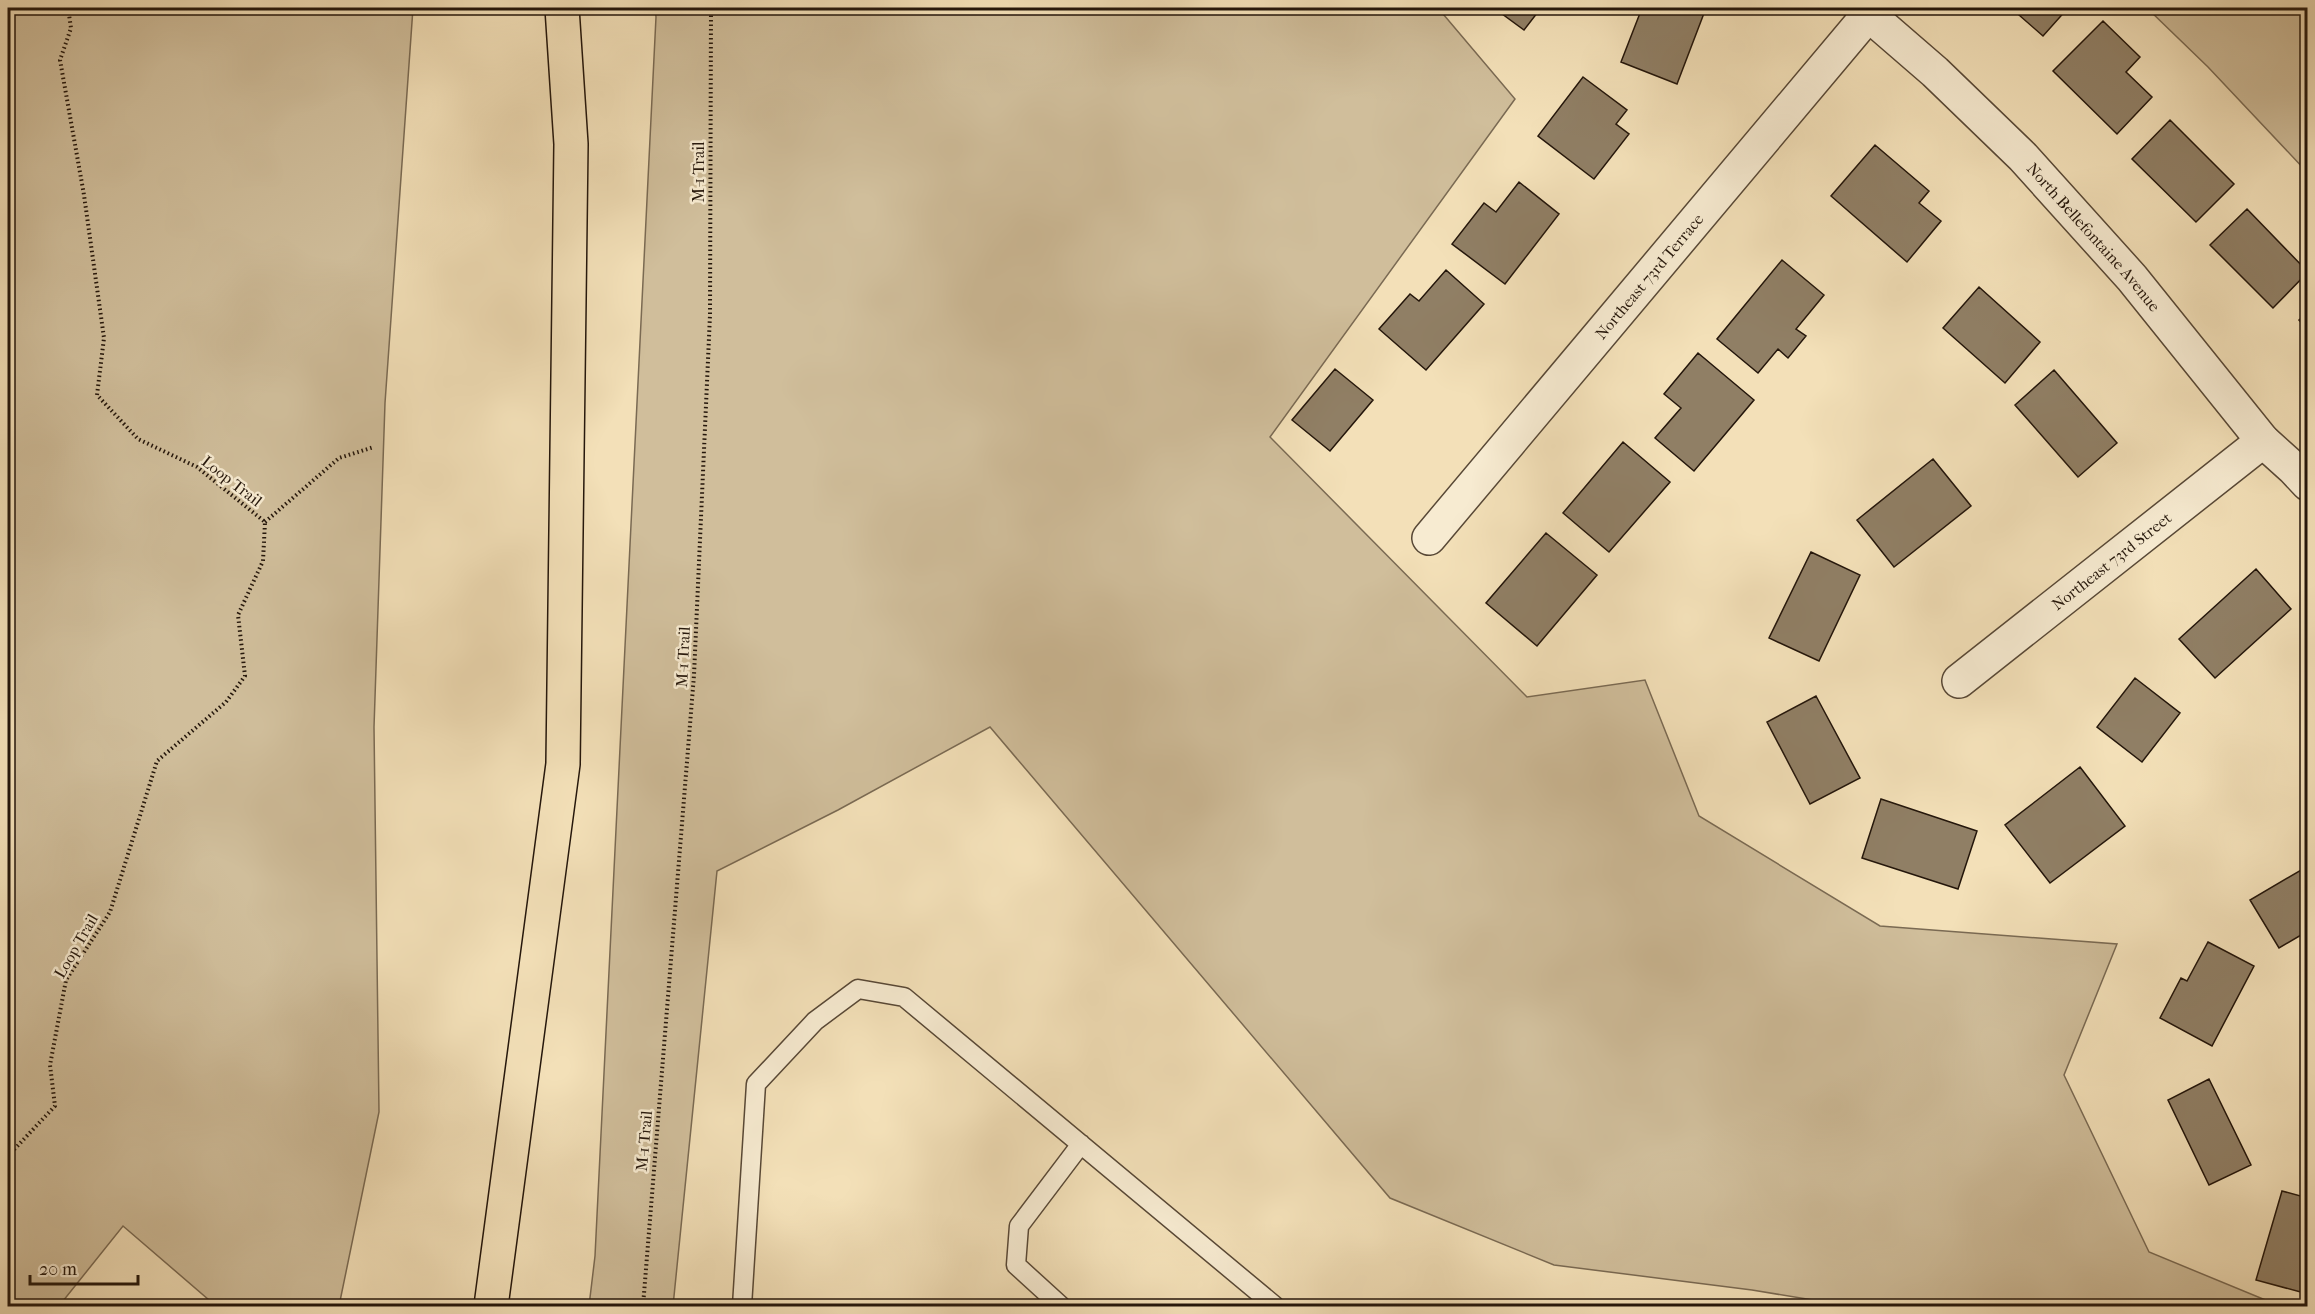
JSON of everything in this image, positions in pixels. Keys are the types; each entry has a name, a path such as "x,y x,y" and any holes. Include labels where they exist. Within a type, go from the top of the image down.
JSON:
{"main road":[{"path":"492,1306 563,764 571,144 562,8"}],"street":[{"name":"North Bellefontaine Avenue","path":"1865,11 1935,72 2023,157 2132,278 2264,441 2307,484"},
{"name":"Northeast 73rd Terrace","path":"1429,538 1865,11"},
{"name":"Northeast 73rd Street","path":"1959,681 2264,441"}],"lane":[{"path":"742,1306 756,1084 815,1021 858,989 904,997 1275,1306"},
{"path":"1060,1306 1016,1265 1019,1226 1081,1144"}],"path":[{"name":"Loop Trail","path":"8,1156 55,1106 50,1065 66,980 110,912 157,761 226,702 245,675 238,615 263,561 265,522 197,467 138,439 97,395 104,338 84,195 60,60 71,28 68,8"},
{"name":"M-1 Trail","path":"643,1306 694,675 710,315 711,8"},
{"path":"265,522 339,458 374,447"}],"shaded area":[{"path":"8,8 413,8 385,403 374,727 379,1112 339,1306 216,1306 123,1226 59,1306 8,1306"},
{"path":"655,8 1438,8 1515,99 1270,437 1527,697 1645,680 1699,816 1880,926 2117,944 2064,1075 2149,1252 2280,1306 1849,1306 1752,1290 1554,1265 1390,1198 990,727 838,810 717,871 673,1306 589,1306 595,1256"},
{"path":"2147,8 2307,8 2307,172 2208,67"}],"building":[{"path":"1494,8 1541,8 1524,30"},
{"path":"1642,8 1706,8 1677,84 1621,62"},
{"path":"1990,8 2004,8 1998,14"},
{"path":"2011,8 2068,8 2043,36"},
{"path":"2103,21 2140,57 2126,72 2152,97 2117,134 2053,71"},
{"path":"1583,77 1627,110 1616,124 1629,134 1594,179 1538,136"},
{"path":"2170,120 2234,184 2196,222 2132,159"},
{"path":"1875,145 1929,191 1919,203 1941,221 1907,262 1831,196"},
{"path":"1519,182 1559,214 1505,284 1452,244 1484,203 1496,212"},
{"path":"2247,209 2308,272 2273,308 2210,245"},
{"path":"1782,260 1824,295 1796,329 1806,336 1788,358 1778,349 1758,373 1717,339"},
{"path":"1446,270 1484,304 1426,370 1379,329 1410,294 1419,301"},
{"path":"1979,287 2040,342 2005,383 1943,328"},
{"path":"2308,312 2308,330 2299,320"},
{"path":"1698,353 1754,400 1694,471 1655,438 1681,408 1664,394"},
{"path":"1335,369 1373,400 1330,451 1292,420"},
{"path":"2054,370 2117,443 2078,477 2015,405"},
{"path":"1623,442 1670,482 1609,552 1563,513"},
{"path":"1933,459 1971,506 1894,567 1857,520"},
{"path":"1546,533 1597,575 1537,646 1486,603"},
{"path":"1811,552 1860,575 1819,661 1769,638"},
{"path":"2256,569 2291,609 2215,678 2179,639"},
{"path":"2135,678 2180,713 2142,762 2097,727"},
{"path":"1816,696 1860,778 1810,804 1767,722"},
{"path":"2308,733 2308,747 2301,740"},
{"path":"2080,767 2125,826 2050,883 2005,825"},
{"path":"1881,799 1977,831 1958,889 1862,858"},
{"path":"2308,866 2308,931 2279,948 2250,900"},
{"path":"2208,942 2254,966 2212,1046 2160,1018 2181,978 2187,981"},
{"path":"2209,1079 2251,1165 2209,1185 2168,1100"},
{"path":"2282,1191 2308,1198 2308,1294 2256,1280"}]}
